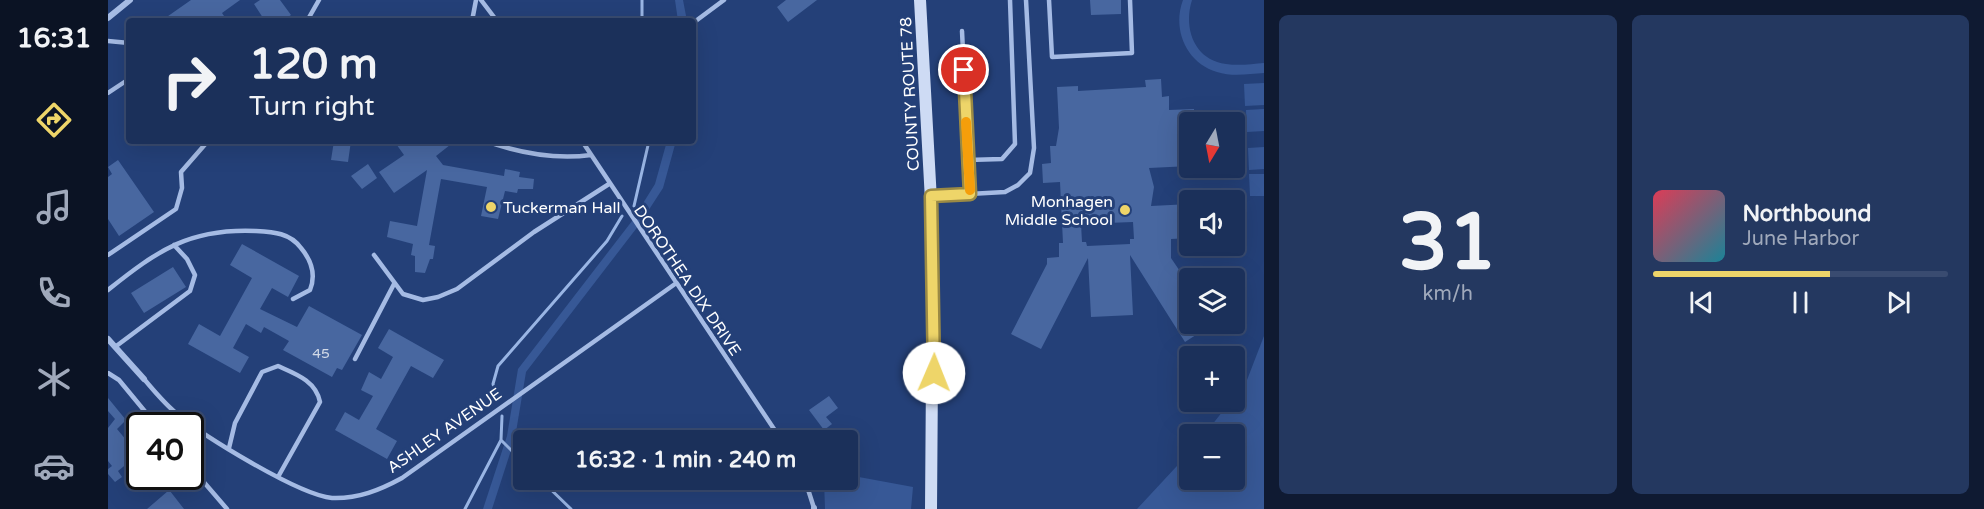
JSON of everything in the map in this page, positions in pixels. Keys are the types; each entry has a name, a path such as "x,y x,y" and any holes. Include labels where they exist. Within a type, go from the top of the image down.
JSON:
{"street":[{"path":"108,18 130,0"},
{"name":"COUNTY ROUTE 78","path":"920,0 931,196 934,327 931,509"},
{"name":"ASHLEY AVENUE","path":"108,339 144,380"}],"lane":[{"path":"309,18 319,0"},
{"path":"473,18 476,0"},
{"path":"481,0 495,18"},
{"path":"696,21 724,0"},
{"path":"968,160 1002,159 1015,144 1010,0"},
{"path":"931,196 1012,189 1032,169 1034,148 1026,0"},
{"path":"1049,0 1052,57 1132,53 1130,0"},
{"path":"962,31 970,194"},
{"path":"108,41 126,43"},
{"path":"108,93 126,81"},
{"path":"108,255 176,209 182,188 182,172 205,144"},
{"path":"493,144 510,150 554,157 591,155"},
{"name":"DOROTHEA DIX DRIVE","path":"584,144 675,284 775,430"},
{"path":"374,255 394,284 409,298 423,300 438,297 457,289 534,232 609,184"},
{"path":"108,290 187,238 237,230 276,232 294,238 308,257 313,277 312,287 307,294 293,299"},
{"path":"115,347 190,291 195,275 187,259 174,245"},
{"path":"355,359 394,284"},
{"name":"ASHLEY AVENUE","path":"144,380 176,413 229,448 303,490 333,498 369,494 386,487 675,284"},
{"path":"229,448 235,423 262,372 278,366 304,377 318,392 320,402 278,477"},
{"path":"108,373 119,380 145,412"},
{"path":"204,482 227,509"},
{"path":"808,490 814,508"}],"shaded area":[{"path":"675,0 683,0 686,18 678,18"},
{"path":"1183,0 1192,0 1190,32 1199,49 1206,56 1231,65 1264,63 1264,73 1223,74 1206,68 1197,61 1184,44 1181,33 1179,22"},
{"path":"1264,83 1264,105 1245,106 1244,84"},
{"path":"1264,109 1264,131 1247,132 1246,110"},
{"path":"666,144 675,144 663,188 639,225 526,372 516,430 513,430 513,444 492,509 483,509 507,436 518,369 632,221 655,184"},
{"path":"1264,147 1264,169 1249,170 1248,148"},
{"path":"1249,174 1264,174 1264,196 1250,196"},
{"path":"1264,336 1264,509 1137,509 1179,464 1179,490 1245,490 1245,424 1213,424 1222,412 1245,412 1245,383"},
{"path":"858,477 913,487 911,509 825,509 824,490 858,490"}],"building":[{"path":"191,0 240,0 222,13 224,16 221,18 165,18"},
{"path":"260,0 280,0 291,15 289,18 263,18 254,4"},
{"path":"786,0 817,0 788,22 777,7"},
{"path":"1090,0 1121,0 1121,14 1091,15"},
{"name":"Monhagen Middle School","path":"1161,79 1162,97 1169,96 1169,110 1194,109 1194,112 1179,112 1179,167 1149,168 1154,187 1151,206 1179,205 1179,239 1171,239 1171,258 1179,270 1179,333 1130,255 1133,315 1091,317 1088,258 1041,349 1011,334 1047,264 1047,258 1059,257 1059,243 1063,243 1060,182 1043,183 1042,164 1051,163 1050,146 1056,146 1059,128 1057,87 1078,86 1078,91 1146,87 1145,80","holes":["1133,222 1134,239 1130,239 1130,244 1087,246 1086,242 1082,242 1081,224"]},
{"path":"334,144 351,144 348,162 331,160"},
{"name":"Tuckerman Hall","path":"396,144 451,144 436,156 443,165 504,176 505,169 520,172 519,177 534,179 533,189 518,189 517,193 505,191 498,219 481,216 487,187 441,179 429,245 435,246 433,259 430,259 425,273 415,272 415,256 411,255 413,244 387,237 390,221 417,226 427,170 394,193 379,172 404,155"},
{"path":"118,160 154,212 119,236 108,219 108,177 112,174 108,167"},
{"path":"368,164 377,178 362,189 351,176"},
{"path":"242,244 299,276 288,297 272,288 260,309 297,327 309,306 362,335 342,370 337,368 332,377 283,350 289,341 264,327 261,333 246,324 233,348 249,357 240,373 188,344 199,324 220,336 252,278 230,265"},
{"path":"173,267 186,287 144,313 131,293"},
{"path":"389,329 444,360 433,378 411,366 376,429 397,441 387,459 335,430 345,412 359,420 373,396 361,390 369,372 381,379 393,357 378,348"},
{"name":"Monhagen Middle School","path":"1180,334 1197,334 1185,342"},
{"path":"829,396 838,408 826,417 832,424 824,430 809,410"},
{"path":"108,398 126,420 117,429 126,440 126,464 118,471 122,477 115,482 108,474 108,469 112,466 108,461 108,428 115,419 108,411"},
{"path":"171,490 184,509 147,509"}],"waterway":[{"path":"642,0 642,18"},
{"path":"634,206 648,144"},
{"path":"497,400 493,384 498,366 607,241 622,216"},
{"path":"465,509 501,440 502,416"},
{"path":"501,440 513,452"},
{"path":"551,490 571,509"}],"slow traffic":[{"path":"966,122 970,190"}],"place":[{"name":"Tuckerman Hall","path":"491,207"},
{"name":"Monhagen Middle School","path":"1125,210"}],"route":[{"path":"934,373 931,196 970,194 964,70"}]}
